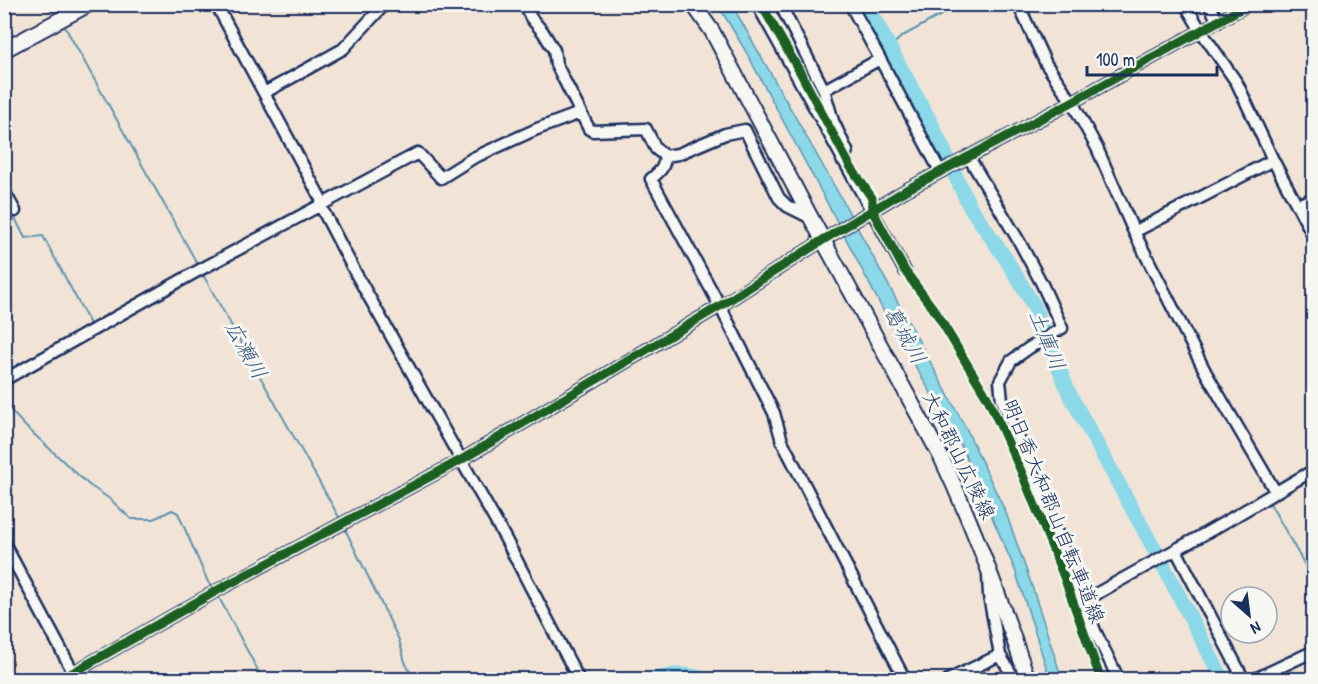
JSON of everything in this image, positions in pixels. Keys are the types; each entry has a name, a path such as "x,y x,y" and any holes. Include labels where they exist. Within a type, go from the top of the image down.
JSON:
{"main road":[{"path":"4,50 89,4"},
{"name":"大和郡山広陵線","path":"693,4 712,31 941,457 988,565 1028,680"}],"street":[{"path":"216,4 322,204 355,272 462,460 579,680"},
{"path":"264,93 343,49 385,4"},
{"path":"524,4 554,50 556,64 589,129 593,131 646,129 656,149 665,156 678,154 724,134 745,130 779,198 786,206 811,218"},
{"path":"757,4 905,271"},
{"path":"780,4 824,90 833,121 847,151 842,160"},
{"path":"850,4 940,171"},
{"path":"1018,4 1046,64 1072,102 1097,148 1134,232 1206,372 1275,491"},
{"path":"1185,4 1237,82 1273,160 1314,237"},
{"path":"1209,4 1218,22"},
{"path":"60,680 215,592 462,460 720,306 872,210 940,171 1072,102 1250,4"},
{"path":"824,90 880,59"},
{"path":"4,380 194,273 418,153 441,178 473,158 537,129 580,113"},
{"path":"665,156 662,170 651,179 720,306 774,413 782,441 905,680"},
{"path":"968,156 1020,243 1062,328 1011,361 1000,381 1002,400 1095,631 1119,680"},
{"path":"1134,232 1273,160"},
{"path":"4,192 15,211"},
{"path":"1297,205 1314,198"},
{"path":"1084,601 1314,470"},
{"path":"4,543 73,672"},
{"path":"1172,552 1244,680"},
{"path":"988,565 989,596 1000,655 1015,680"},
{"path":"1253,680 1314,651"},
{"path":"948,680 1000,655"}],"water":[{"name":"葛城川","path":"718,5 732,5 844,203 966,428 1006,513 1062,679 1050,679 1015,570 959,441 886,316 745,50"}],"waterway":[{"name":"広瀬川","path":"54,4 58,11"},
{"name":"土庫川","path":"866,4 932,125 969,205 1006,259 1034,306 1069,393 1223,680"},
{"path":"895,55 894,44 901,37 961,4"},
{"name":"広瀬川","path":"65,27 198,265"},
{"name":"広瀬川","path":"13,214 25,238 43,236 89,322 89,327"},
{"name":"広瀬川","path":"202,273 340,519"},
{"name":"広瀬川","path":"4,403 24,425 89,485 110,499 131,519 154,519 172,510 178,513 213,589"},
{"path":"1268,500 1314,581"},
{"name":"広瀬川","path":"344,527 399,640 405,662 414,680"},
{"name":"広瀬川","path":"217,594 263,680"},
{"name":"広瀬川","path":"655,680 680,675 704,680"}],"cycle path":[{"path":"761,4 850,166 872,198 872,210"},
{"path":"60,680 218,590 461,460 720,306 906,190 1249,4"},
{"name":"明日香大和郡山自転車道線","path":"872,210 905,271 937,314 988,399 1021,471 1064,577 1101,680"}]}
